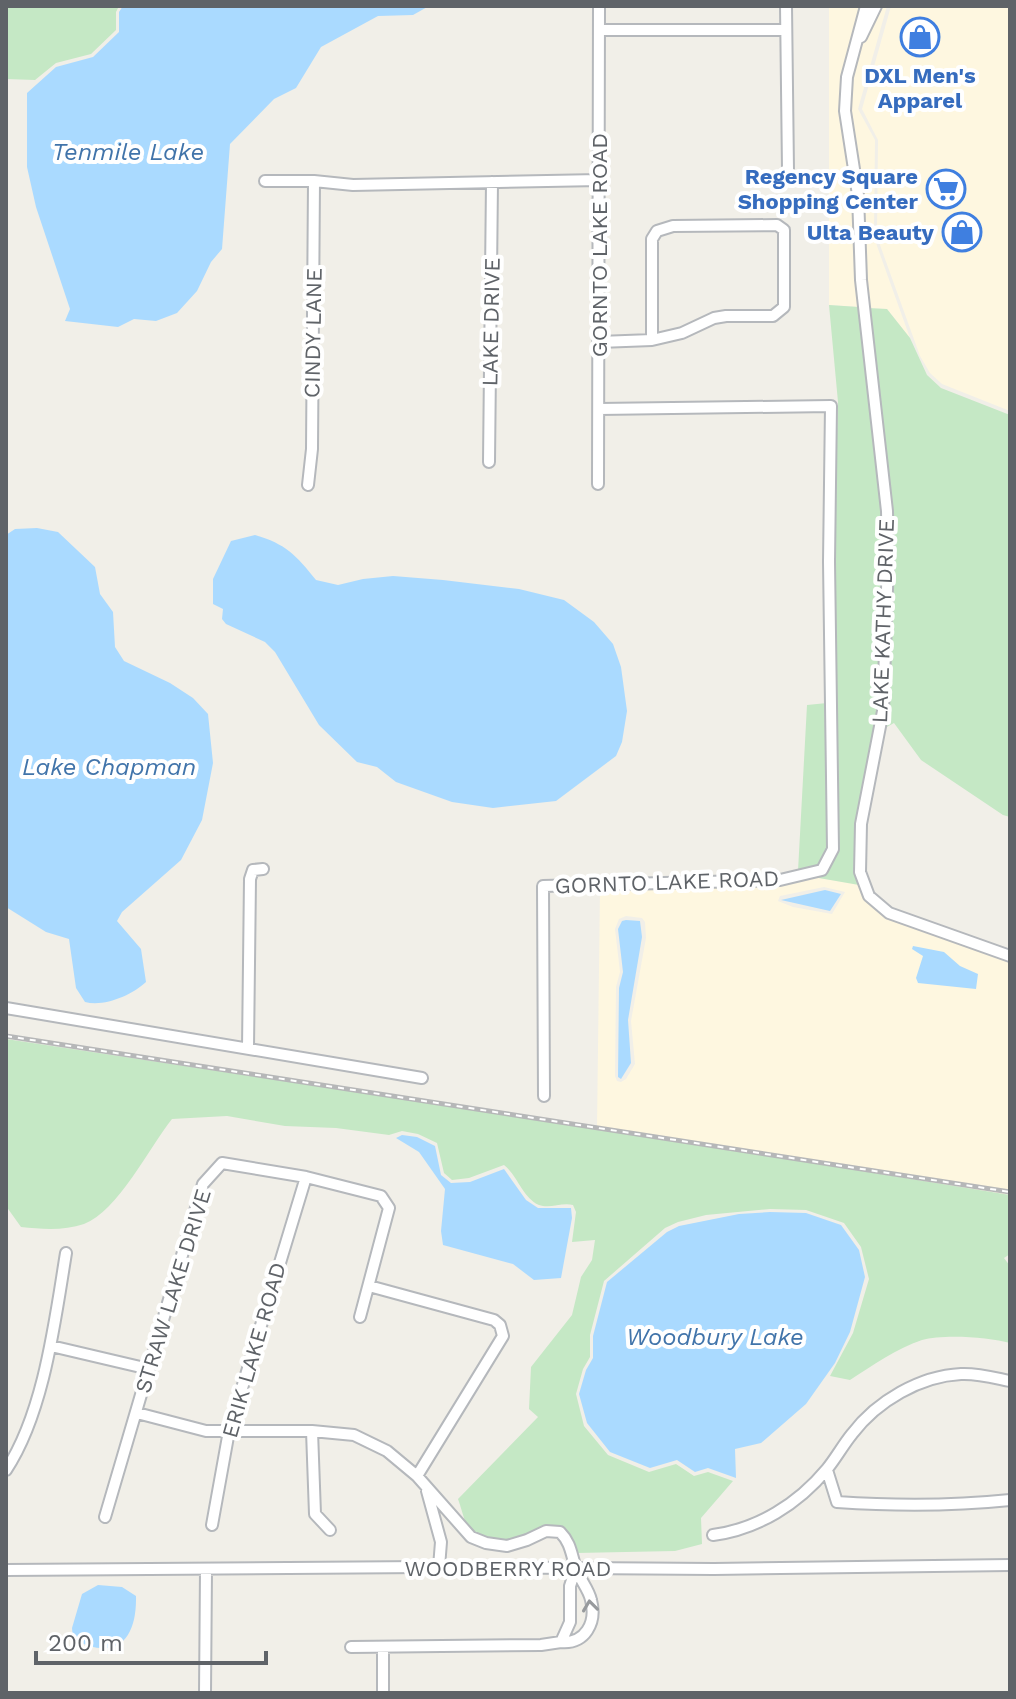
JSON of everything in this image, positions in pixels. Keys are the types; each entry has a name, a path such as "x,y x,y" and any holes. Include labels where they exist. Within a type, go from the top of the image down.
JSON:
{"street":[{"name":"GORNTO LAKE ROAD","path":"598,484 599,6"},
{"path":"786,6 788,170"},
{"name":"LAKE KATHY DRIVE","path":"866,6 845,89 846,122 858,195 863,310 888,531 883,711 861,824 860,872 869,896 889,913 1010,956"},
{"name":"LAKE KATHY DRIVE","path":"855,46 876,6"},
{"path":"599,30 785,30"},
{"path":"265,181 353,185 599,180"},
{"name":"CINDY LANE","path":"308,485 312,449 314,181"},
{"name":"LAKE DRIVE","path":"489,462 492,182"},
{"path":"599,342 652,340 682,333 714,318 773,316 784,307 784,230 777,225 673,226 657,231 652,239 652,340"},
{"name":"GORNTO LAKE ROAD","path":"544,1096 543,886 780,880 822,870 833,849 829,562 831,406 599,409"},
{"path":"248,1048 250,879 253,870 263,869"},
{"path":"6,1008 422,1078"},
{"name":"STRAW LAKE DRIVE","path":"105,1517 203,1184 222,1163 306,1177 381,1196 389,1208 360,1317"},
{"name":"ERIK LAKE ROAD","path":"212,1525 229,1431 306,1177"},
{"path":"6,1470 34,1408 51,1346 66,1253"},
{"path":"369,1286 494,1320 500,1325 503,1336 421,1480 441,1542 439,1567"},
{"path":"51,1346 149,1369"},
{"path":"713,1535 741,1531 778,1513 827,1470 854,1431 883,1403 916,1383 962,1373 1010,1381"},
{"path":"137,1413 206,1431 312,1431 354,1435 387,1451 421,1480 471,1537 507,1546 546,1531 560,1532 569,1541 576,1568 591,1599 592,1614 586,1633 571,1643 351,1647"},
{"path":"312,1431 315,1514 330,1530"},
{"path":"827,1470 837,1502 942,1505 1010,1500"},
{"path":"441,1542 446,1535 466,1531"},
{"name":"WOODBERRY ROAD","path":"6,1570 1010,1565"},
{"path":"561,1642 568,1626 570,1586 576,1568"},
{"path":"205,1693 206,1570"},
{"path":"568,1626 586,1633"},
{"path":"383,1647 383,1693"}],"shaded area":[{"path":"829,6 861,6 847,60 859,307 829,305"},
{"path":"880,6 887,6 858,109 875,140 874,232 877,246 910,338 887,309 867,308 850,121 851,78 859,48"},
{"path":"891,6 1010,6 1010,411 942,384 930,373 920,356 880,245 877,232 878,140 862,109"},
{"path":"813,877 858,884 872,906 887,917 1010,961 1010,1195 597,1128 600,889","holes":["824,887 845,892 832,914 778,901 780,896","626,916 642,918 646,938 631,1021 635,1064 621,1082 615,1076 616,987 620,972 615,929 619,919"]}],"green space":[{"path":"6,6 119,6 116,30 91,54 56,63 35,80 6,79"},
{"path":"829,305 859,307 884,531 879,710 856,834 855,867 859,885 813,877 837,851 833,562 838,402"},
{"path":"867,308 887,309 910,338 927,375 941,388 1010,415 1010,817 921,760 894,723 885,728 892,559"},
{"path":"827,703 829,848 820,866 798,871 807,705"},
{"path":"6,1039 597,1128 1010,1195 1010,1254 1004,1258 1010,1266 1010,1343 966,1337 931,1338 903,1348 850,1380 830,1376 853,1333 869,1279 861,1247 844,1223 806,1210 770,1209 706,1215 678,1222 665,1228 604,1281 590,1335 590,1357 576,1394 584,1426 608,1455 649,1472 676,1464 694,1476 708,1472 733,1481 701,1518 702,1544 675,1551 576,1553 573,1540 563,1528 510,1540 484,1538 473,1533 466,1524 458,1499 538,1417 529,1409 531,1367 572,1315 581,1277 592,1260 595,1240 572,1242 576,1212 573,1205 539,1205 528,1197 504,1165 469,1178 452,1180 444,1173 437,1143 418,1134 402,1131 389,1135 336,1128 285,1126 227,1116 172,1119 121,1193 97,1217 84,1224 61,1229 21,1227 6,1206"}],"water":[{"name":"Tenmile Lake","path":"123,6 429,6 413,15 378,16 321,47 296,88 274,99 230,144 222,249 211,262 197,291 177,313 156,321 134,319 118,327 65,321 70,309 36,207 27,167 27,93 56,67 93,57 119,32 119,12"},
{"name":"Lake Chapman","path":"37,528 58,532 95,567 100,594 113,612 115,647 124,661 170,683 193,698 208,714 213,763 202,820 181,860 122,912 117,921 141,949 146,982 126,995 101,1003 85,1002 76,988 69,939 46,932 6,907 6,535 15,529"},
{"path":"255,535 275,542 290,552 316,580 338,585 393,576 519,589 564,600 594,622 613,644 621,667 627,711 622,742 616,756 556,801 493,808 452,802 396,782 377,767 357,762 319,725 275,652 265,642 226,624 222,619 223,609 213,604 213,579 231,541"},
{"path":"825,890 841,894 830,911 781,900"},
{"path":"626,920 640,921 642,937 628,1020 631,1063 621,1079 618,1077 619,988 623,972 618,929"},
{"path":"913,946 944,952 960,966 978,974 976,989 918,983 916,978 923,956 912,949"},
{"path":"402,1135 417,1137 435,1146 441,1175 451,1183 470,1182 504,1169 526,1200 538,1208 571,1208 572,1218 561,1278 534,1280 513,1264 443,1245 441,1231 445,1189 419,1152 396,1138"},
{"name":"Woodbury Lake","path":"806,1213 841,1225 859,1250 865,1277 850,1332 835,1363 806,1404 761,1443 735,1449 736,1478 708,1468 695,1472 677,1460 650,1468 610,1452 587,1423 579,1394 593,1358 593,1336 607,1282 667,1232 679,1226 739,1214"},
{"path":"98,1585 122,1587 136,1596 133,1625 121,1643 112,1647 88,1646 73,1639 72,1628 82,1594"}],"railway":[{"path":"6,1036 1010,1192"}],"place":[{"name":"DXL Men's Apparel","path":"920,37"},
{"name":"Regency Square Shopping Center","path":"946,189"},
{"name":"Ulta Beauty","path":"962,232"}]}
